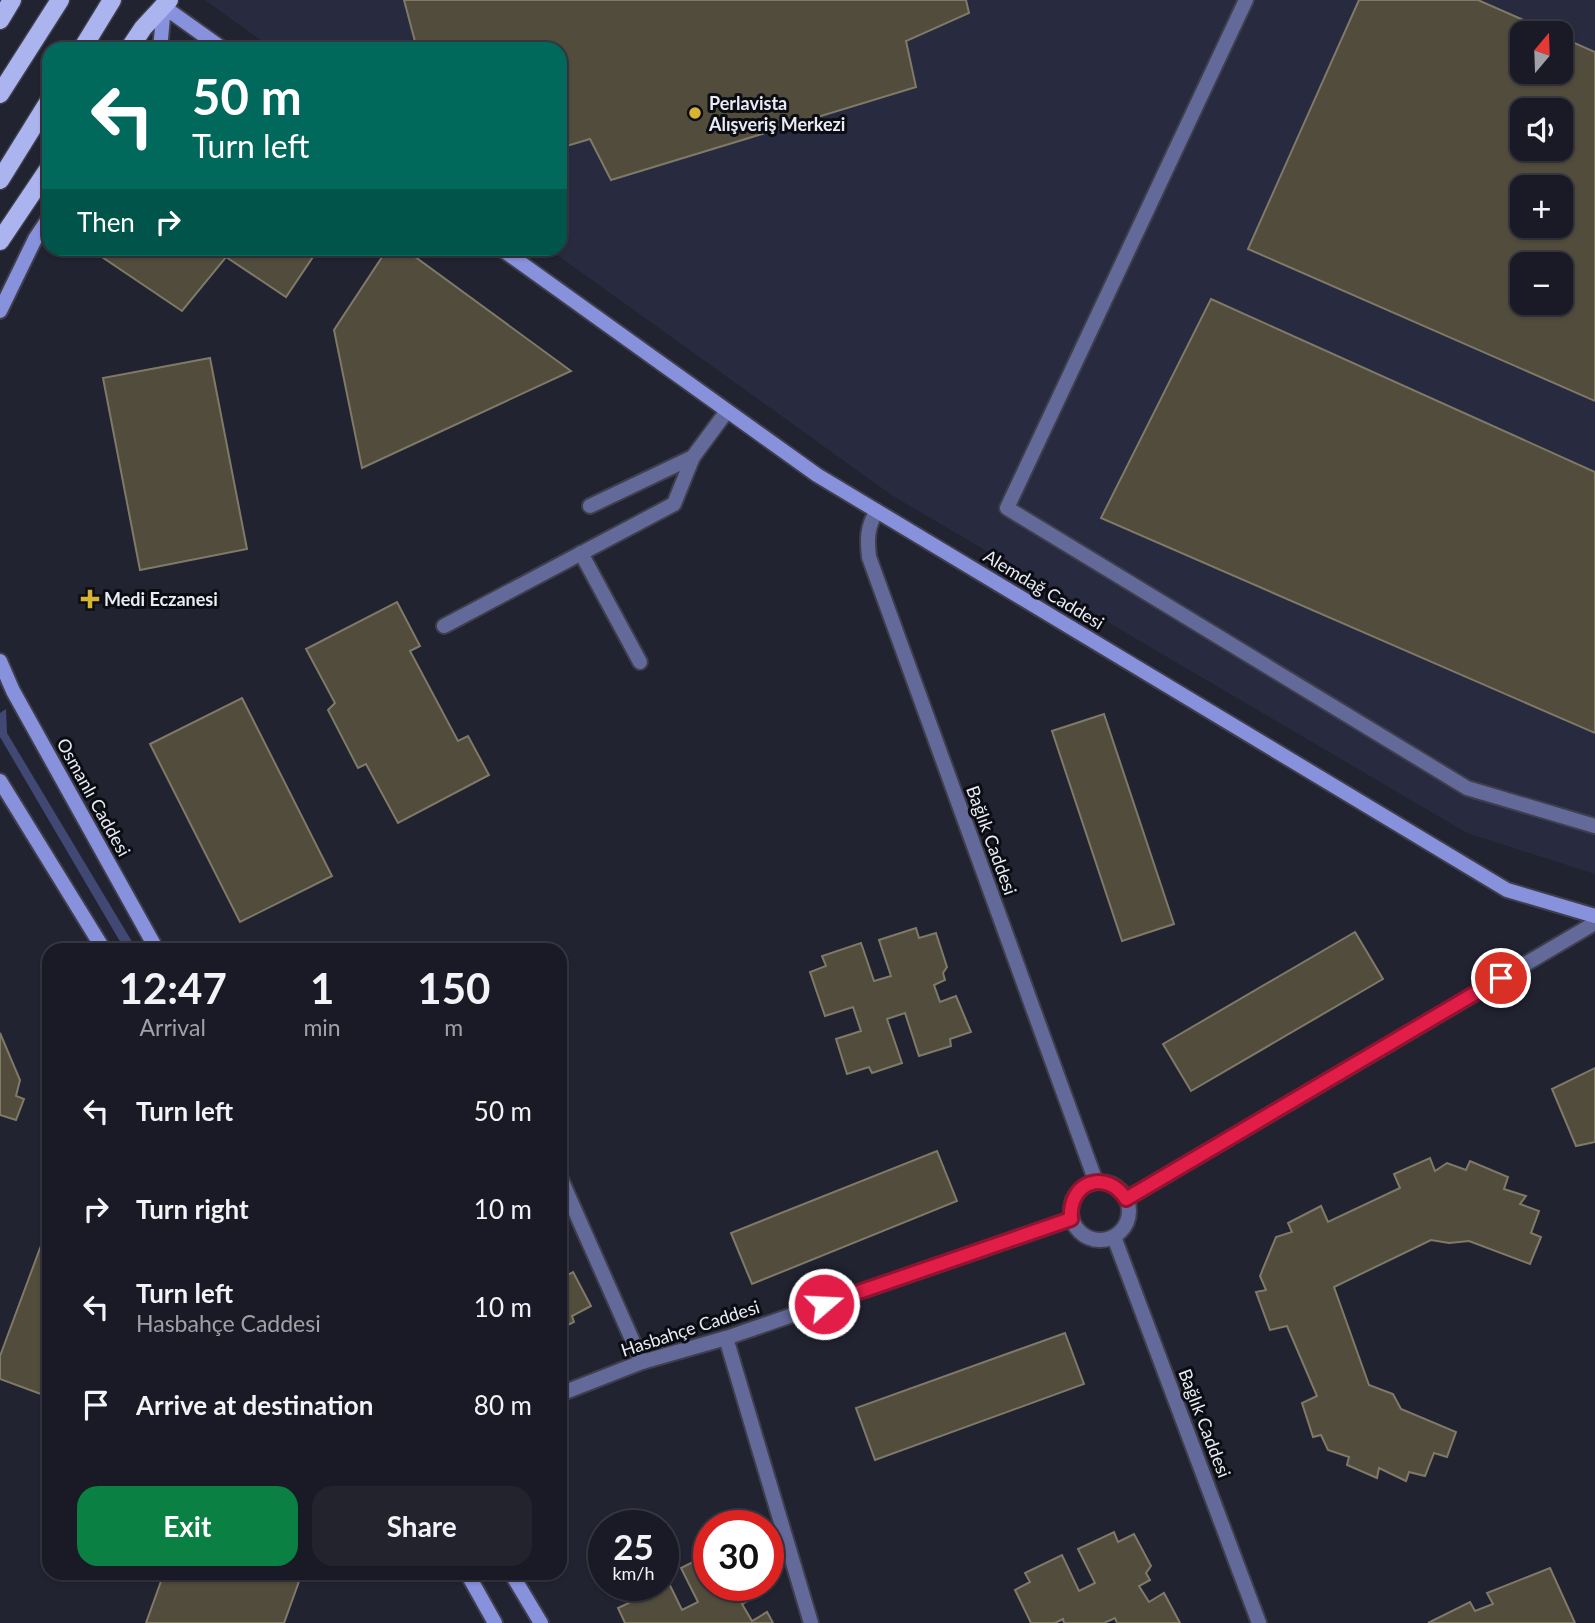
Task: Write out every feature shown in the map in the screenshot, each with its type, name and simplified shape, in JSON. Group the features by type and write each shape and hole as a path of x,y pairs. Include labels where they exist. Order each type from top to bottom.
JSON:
{"main road":[{"path":"0,20 12,0"},
{"path":"0,94 60,0"},
{"path":"86,42 112,0"},
{"path":"134,42 143,28 167,4"},
{"path":"161,42 167,4"},
{"path":"167,4 214,42"},
{"path":"0,180 42,113"},
{"path":"0,241 42,178"},
{"path":"0,311 42,228"},
{"name":"Alemdağ Caddesi","path":"511,256 817,475 1507,891 1595,916"},
{"name":"Osmanlı Caddesi","path":"0,661 19,701 153,943"},
{"path":"0,782 100,943"},
{"path":"471,1580 495,1623"},
{"path":"515,1580 541,1623"}],"street":[{"path":"1246,0 1007,508 1467,788 1595,826"},
{"path":"444,626 674,504 693,457 727,411"},
{"path":"590,506 693,457"},
{"name":"Bağlık Caddesi","path":"877,511 872,518 867,538 869,557 1096,1182"},
{"path":"581,553 640,662"},
{"path":"1126,1199 1595,923"},
{"path":"1096,1182 1114,1185 1126,1199 1129,1216 1121,1231 1114,1237 1105,1240 1088,1238 1075,1227 1071,1219 1073,1199 1087,1184 1096,1182"},
{"path":"567,1193 642,1362"},
{"name":"Hasbahçe Caddesi","path":"567,1391 642,1362 726,1338 1071,1219"},
{"name":"Bağlık Caddesi","path":"1114,1237 1259,1623"},
{"path":"726,1338 811,1623"}],"shaded area":[{"path":"205,0 1595,0 1595,874 1467,833 893,496 559,256 567,256 567,42 263,42"},
{"path":"6,709 7,733 133,943 121,943 0,737 0,713"}],"building":[{"name":"Perlavista Alışveriş Merkezi","path":"404,0 966,0 969,13 906,41 916,87 611,180 590,139 567,146 567,42 415,42"},
{"path":"1359,0 1478,0 1526,21 1510,21 1510,84 1573,84 1573,42 1595,52 1595,401 1248,249"},
{"path":"100,256 314,256 286,297 226,257 182,311"},
{"path":"383,256 414,256 571,371 362,468 334,330"},
{"path":"1211,299 1595,472 1595,733 1101,518"},
{"path":"210,358 247,549 140,570 103,378"},
{"path":"397,602 420,646 410,651 458,741 468,736 489,775 398,823 366,764 358,768 328,710 335,703 306,649"},
{"path":"242,698 332,876 240,922 150,744"},
{"path":"1104,714 1174,924 1122,941 1052,731"},
{"path":"916,928 919,938 936,933 947,967 943,973 945,980 934,985 940,1002 956,996 971,1032 950,1039 951,1046 919,1056 905,1013 887,1019 902,1063 872,1073 869,1067 847,1074 836,1039 861,1031 853,1007 825,1016 810,972 826,966 822,956 861,943 874,981 891,976 879,940"},
{"path":"1355,932 1383,979 1191,1091 1163,1044"},
{"path":"0,1033 20,1080 16,1096 24,1099 16,1120 0,1115"},
{"path":"1595,1068 1595,1142 1576,1146 1552,1089"},
{"path":"937,1151 957,1201 752,1284 731,1233"},
{"path":"1430,1158 1435,1171 1447,1163 1466,1170 1470,1161 1508,1177 1504,1189 1526,1196 1520,1204 1539,1211 1531,1233 1541,1237 1530,1264 1469,1241 1449,1243 1431,1240 1334,1287 1369,1385 1393,1394 1401,1409 1456,1432 1447,1457 1434,1453 1425,1476 1409,1472 1406,1481 1379,1468 1377,1478 1347,1465 1349,1457 1328,1450 1321,1435 1313,1437 1302,1403 1317,1396 1287,1326 1270,1330 1256,1292 1266,1290 1260,1276 1276,1237 1292,1232 1288,1223 1321,1206 1328,1222 1400,1188 1394,1174"},
{"path":"42,1243 42,1394 0,1379 0,1356"},
{"path":"573,1272 591,1306 572,1316 574,1322 567,1326 567,1275"},
{"path":"1065,1333 1084,1384 875,1460 856,1408"},
{"path":"1114,1532 1118,1542 1134,1534 1151,1566 1146,1573 1150,1580 1139,1586 1149,1602 1164,1593 1180,1623 1117,1623 1115,1618 1104,1623 1064,1623 1063,1619 1055,1623 1031,1623 1015,1590 1030,1582 1025,1573 1062,1555 1079,1591 1095,1583 1078,1549"},
{"path":"693,1562 693,1592 681,1568"},
{"path":"1550,1568 1575,1623 1428,1623 1470,1602 1475,1611 1493,1604 1487,1593"},
{"path":"161,1580 299,1580 284,1623 146,1623"},
{"path":"633,1601 678,1601 682,1610 698,1602 748,1601 742,1604 752,1621 767,1612 773,1623 625,1623 618,1608"}],"place":[{"name":"Perlavista Alışveriş Merkezi","path":"695,113"},
{"name":"Medi Eczanesi","path":"90,599"}],"route":[{"path":"824,1304 1071,1219 1073,1199 1087,1184 1105,1182 1114,1185 1126,1199 1501,978"}]}
